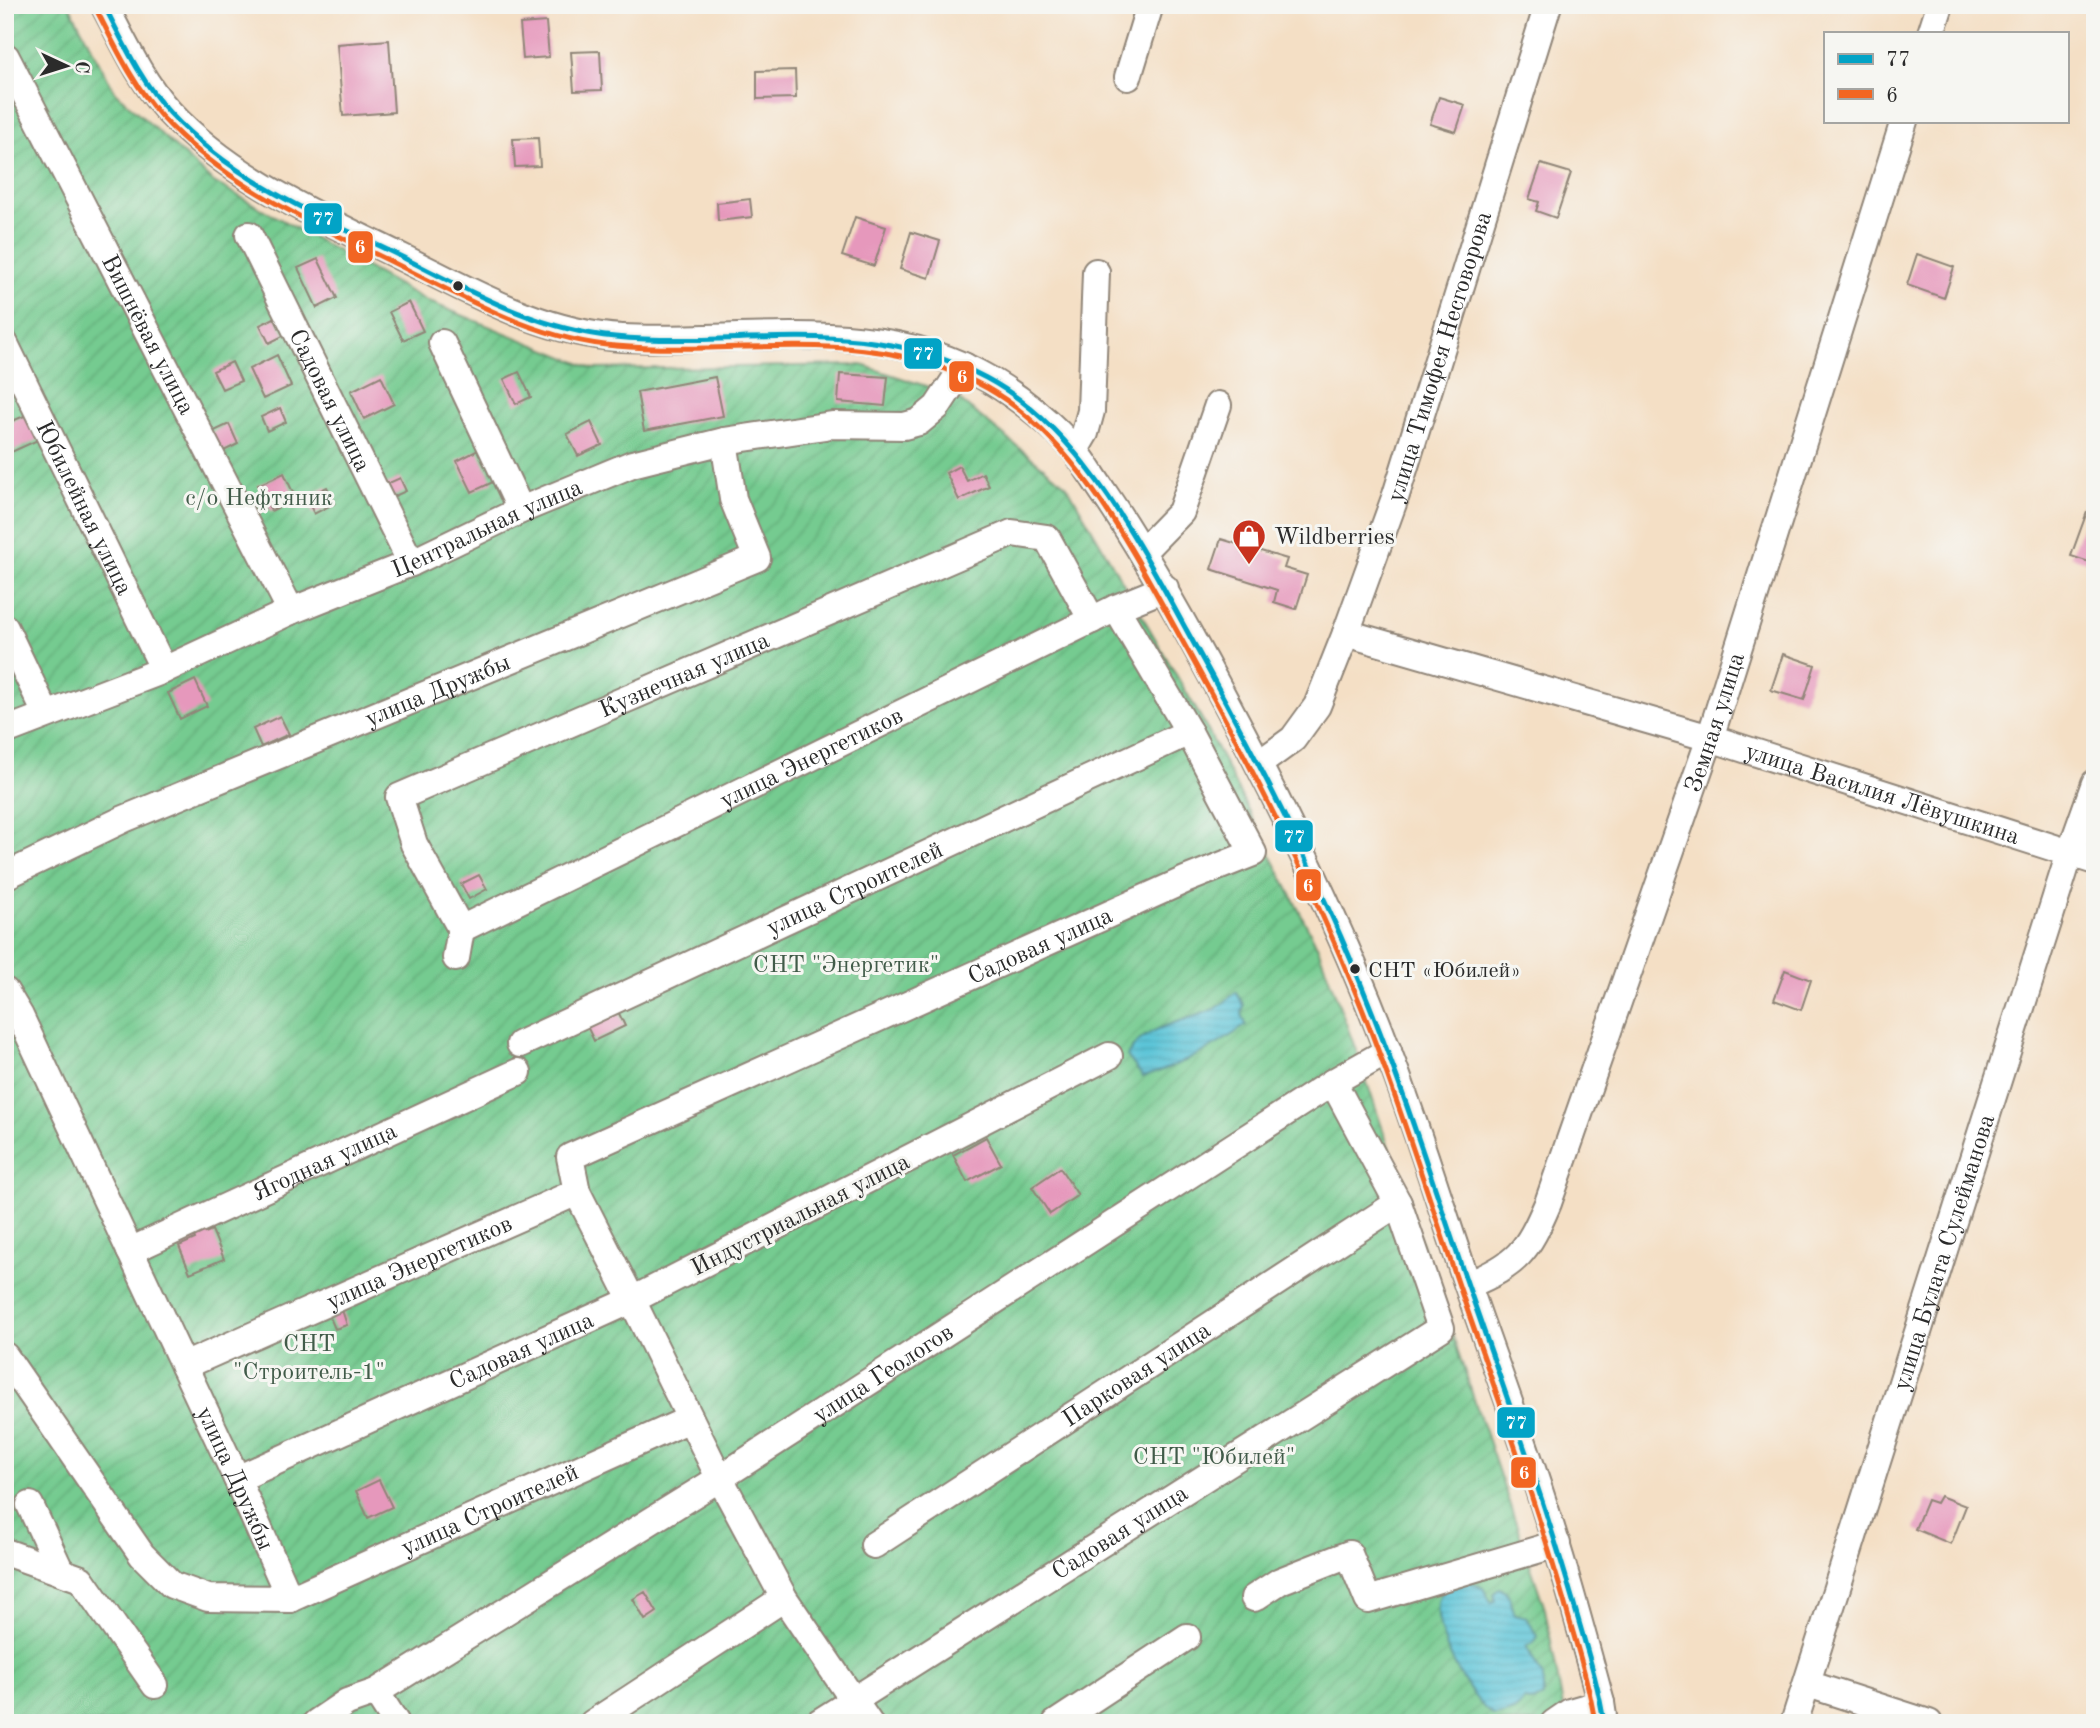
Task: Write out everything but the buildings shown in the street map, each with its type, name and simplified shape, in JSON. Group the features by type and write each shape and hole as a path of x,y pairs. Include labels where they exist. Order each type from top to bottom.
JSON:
{"street":[{"path":"104,5 144,79 165,108 222,159 263,186 337,226 497,304 551,325 616,338 856,338 914,346 943,356 993,382 1051,425 1075,450 1165,588 1260,763 1323,894 1388,1051 1557,1544 1603,1713 1570,1712 1553,1723"},
{"path":"1128,78 1150,5"},
{"name":"улица Тимофея Несговорова","path":"1260,763 1293,739 1317,706 1346,633 1396,495 1548,5"},
{"path":"1931,32 1940,5"},
{"name":"Вишнёвая улица","path":"6,57 291,611"},
{"name":"Земная улица","path":"1468,1285 1498,1272 1522,1253 1548,1203 1710,738 1904,122"},
{"name":"Садовая улица","path":"249,235 411,563"},
{"path":"1075,450 1085,433 1091,411 1096,272"},
{"path":"442,343 521,510"},
{"name":"Юбилейная улица","path":"5,344 164,670"},
{"name":"Центральная улица","path":"5,731 164,670 291,611 411,563 521,510 632,464 724,440 832,425 904,426 919,422 937,407 964,366"},
{"path":"1143,551 1181,512 1218,405"},
{"name":"улица Дружбы","path":"5,876 124,819 757,558 733,499 724,440"},
{"name":"Кузнечная улица","path":"461,929 414,844 399,797 1012,533 1047,538 1092,620"},
{"name":"улица Энергетиков","path":"461,929 1116,608 1165,588"},
{"name":"Садовая улица","path":"577,1192 570,1157 1185,880 1253,853 1189,732 1116,608"},
{"path":"5,628 46,714"},
{"name":"улица Василия Лёвушкина","path":"1346,633 1710,738 2082,857"},
{"name":"улица Строителей","path":"520,1044 1189,732"},
{"name":"улица Булата Сулейманова","path":"1794,1723 2082,857 2095,783"},
{"path":"456,958 461,929"},
{"name":"улица Дружбы","path":"5,991 20,1016 237,1479 290,1599"},
{"name":"улица Геологов","path":"316,1723 348,1702 376,1692 1333,1082 1388,1051"},
{"name":"Индустриальная улица","path":"632,1300 1109,1056"},
{"name":"Ягодная улица","path":"130,1251 517,1072"},
{"name":"Садовая улица","path":"818,1723 1440,1328 1398,1203 1333,1082"},
{"path":"577,1192 718,1474 784,1598 869,1723"},
{"name":"улица Энергетиков","path":"184,1366 577,1192"},
{"name":"Парковая улица","path":"874,1545 1398,1203"},
{"name":"Садовая улица","path":"237,1479 632,1300"},
{"path":"5,1356 142,1555 172,1585 208,1598 290,1599"},
{"name":"улица Строителей","path":"290,1599 690,1419"},
{"path":"30,1505 61,1572"},
{"path":"1254,1598 1280,1581 1349,1554 1368,1600 1557,1544"},
{"path":"5,1552 80,1579 155,1685"},
{"path":"593,1723 784,1598"},
{"path":"1056,1723 1187,1637"},
{"path":"1808,1684 1929,1723"},
{"path":"376,1692 396,1723"}],"green space":[{"path":"5,5 69,5 114,91 212,181 427,301 594,369 862,365 953,395 1067,486 1204,723 1318,948 1357,1053 1545,1609 1566,1723 5,1723"}],"water":[{"path":"1236,992 1244,1005 1242,1014 1246,1025 1209,1049 1184,1062 1143,1077 1127,1056 1134,1045 1154,1031 1217,1008"},
{"path":"1468,1581 1483,1588 1491,1602 1495,1601 1494,1593 1500,1588 1504,1590 1515,1615 1527,1618 1537,1636 1533,1643 1526,1646 1543,1677 1543,1697 1533,1702 1524,1700 1515,1710 1494,1716 1484,1708 1463,1679 1445,1643 1438,1609 1442,1593 1456,1584"}],"transit line":[{"name":"77","path":"104,5 150,88 170,113 222,159 280,196 480,296 532,318 587,333 615,337 663,340 803,337 894,345 940,358 986,378 1020,399 1078,456 1103,489 1148,560 1261,768 1328,909 1369,1004 1398,1081 1539,1493 1590,1661 1604,1723"},
{"name":"6","path":"96,9 125,65 151,104 212,162 301,217 474,303 558,335 616,346 805,346 897,355 942,368 987,388 1019,409 1047,435 1098,497 1140,565 1228,724 1298,863 1341,958 1405,1125 1532,1497 1581,1662 1595,1723"}],"place":[{"name":"Wildberries","path":"1249,566"},
{"name":"СНТ «Юбилей»","path":"1355,969"}],"park label":[{"name":"с/о Нефтяник","path":"259,497"},
{"name":"СНТ \"Энергетик\"","path":"846,964"},
{"name":"СНТ \"Строитель-1\"","path":"309,1357"},
{"name":"СНТ \"Юбилей\"","path":"1214,1456"}]}
